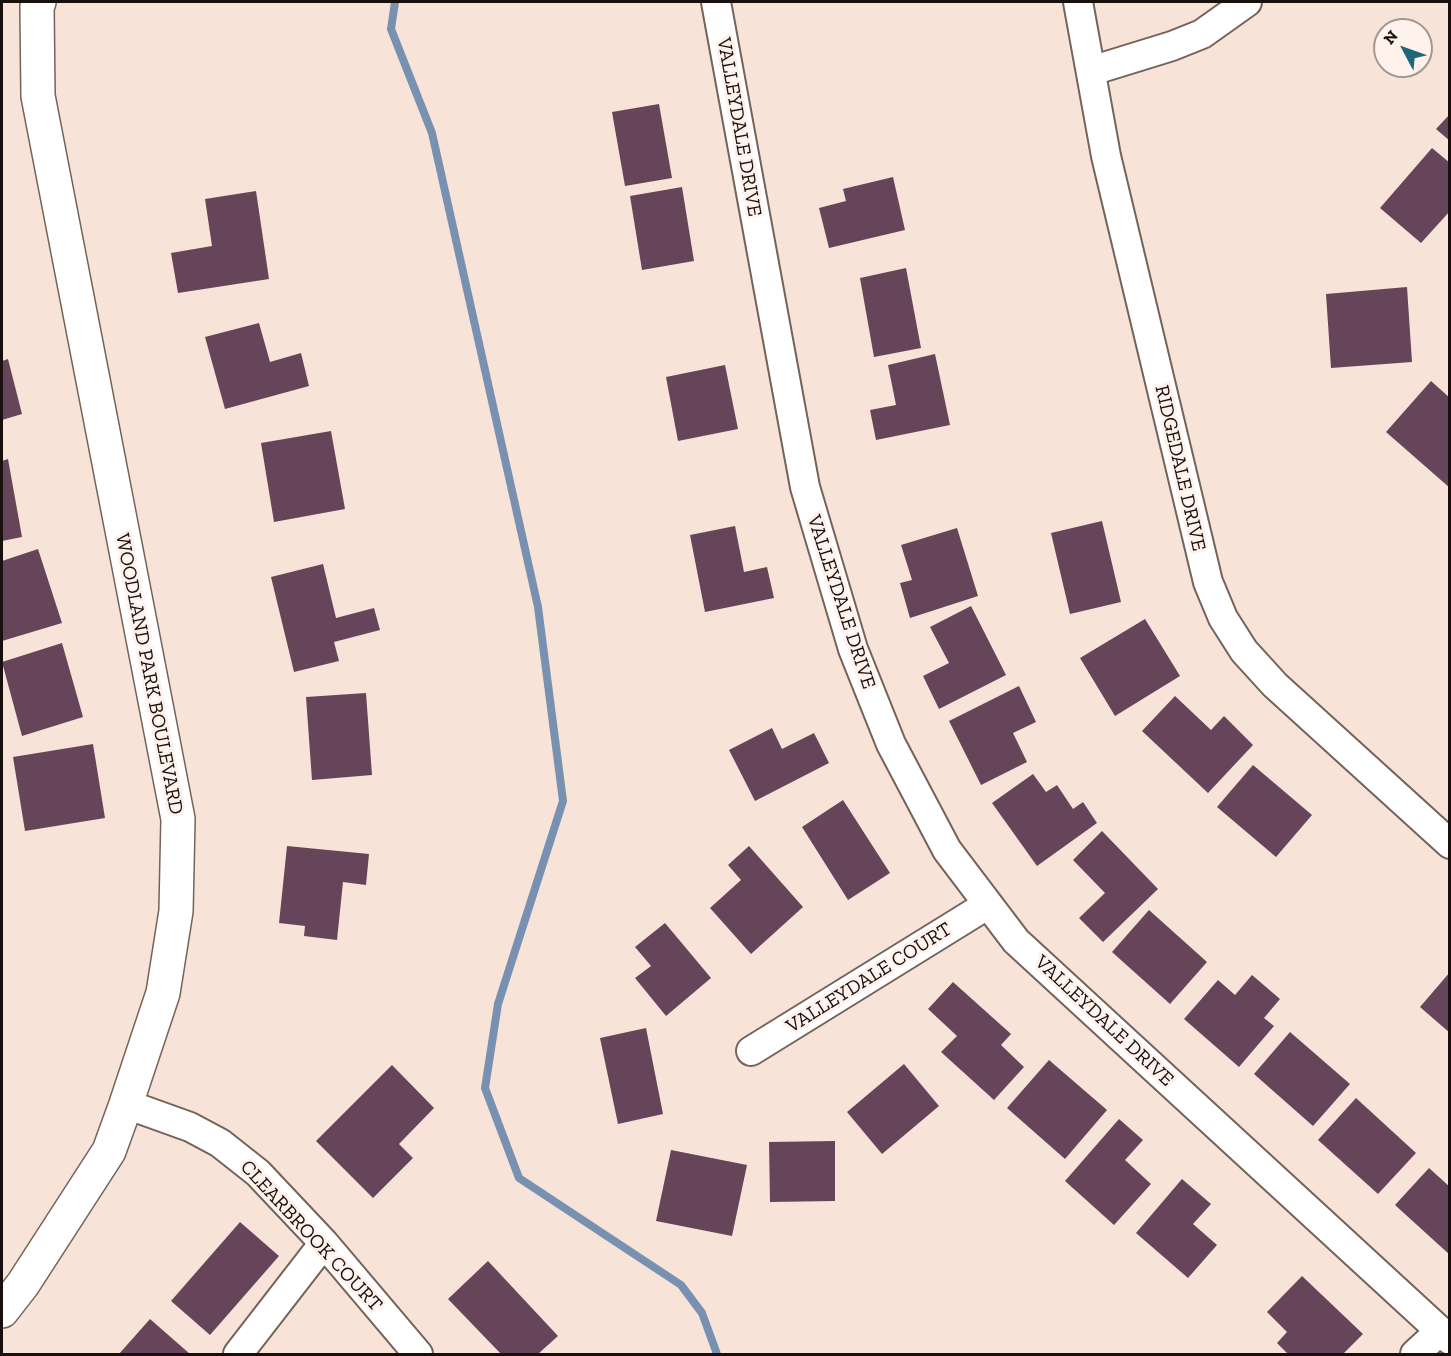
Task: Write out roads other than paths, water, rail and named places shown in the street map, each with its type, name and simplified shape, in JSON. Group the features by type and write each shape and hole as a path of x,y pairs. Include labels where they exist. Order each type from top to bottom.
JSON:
{"street":[{"name":"WOODLAND PARK BOULEVARD","path":"2,1311 23,1284 109,1151 163,993 176,910 178,819 38,96 39,2"},
{"name":"VALLEYDALE DRIVE","path":"716,2 805,487 852,649 891,744 947,850 1016,940 1445,1335"},
{"name":"RIDGEDALE DRIVE","path":"1078,2 1106,156 1208,582 1223,618 1244,651 1275,685 1449,844"},
{"path":"1090,71 1172,46 1202,34 1247,2"},
{"name":"VALLEYDALE COURT","path":"751,1051 987,905"},
{"name":"CLEARBROOK COURT","path":"126,1104 190,1127 220,1143 258,1173 324,1243 418,1354"},
{"path":"238,1354 324,1243"},
{"path":"1415,1354 1445,1335"}],"waterway":[{"path":"395,2 391,29 432,133 538,607 563,801 498,1004 485,1088 519,1178 681,1285 702,1313 717,1354"}]}
